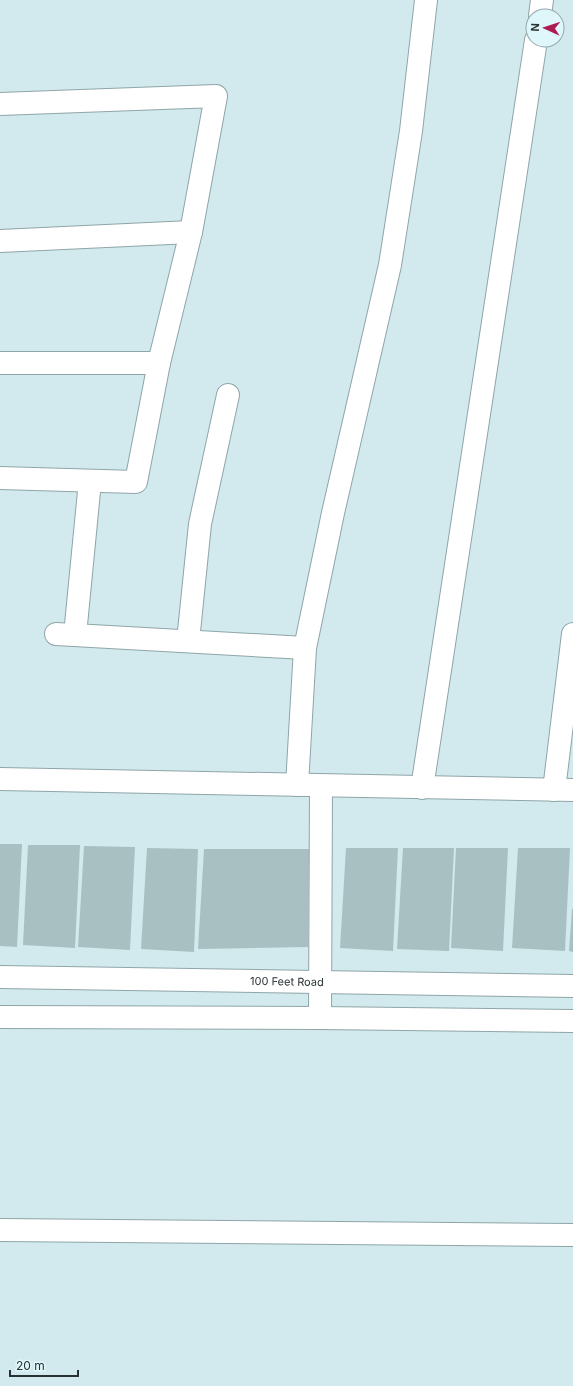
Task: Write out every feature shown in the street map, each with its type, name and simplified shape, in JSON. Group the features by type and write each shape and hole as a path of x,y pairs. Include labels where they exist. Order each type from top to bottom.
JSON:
{"street":[{"path":"297,785 305,648 335,505 390,265 411,131 426,0"},
{"path":"422,788 535,48"},
{"path":"0,104 216,96 191,232 159,364 136,482 0,478"},
{"path":"0,240 191,232"},
{"path":"0,363 159,364"},
{"path":"188,642 200,524 228,395"},
{"path":"90,481 65,634 305,648"},
{"path":"0,779 563,790 573,634"},
{"path":"320,1018 322,786"},
{"name":"100 Feet Road","path":"0,977 573,986"},
{"path":"0,1017 573,1020"},
{"path":"0,1230 573,1235"}],"building":[{"path":"0,844 22,844 17,947 0,946"},
{"path":"28,845 80,845 75,948 23,945"},
{"path":"84,846 135,847 130,950 78,947"},
{"path":"147,848 198,849 194,952 141,949"},
{"path":"346,848 398,848 393,951 340,948"},
{"path":"403,848 454,848 449,951 397,949"},
{"path":"456,848 508,848 503,951 451,948"},
{"path":"518,848 570,848 565,951 512,948"},
{"path":"204,849 309,849 308,947 198,949"},
{"path":"573,909 573,952 569,951"}]}
